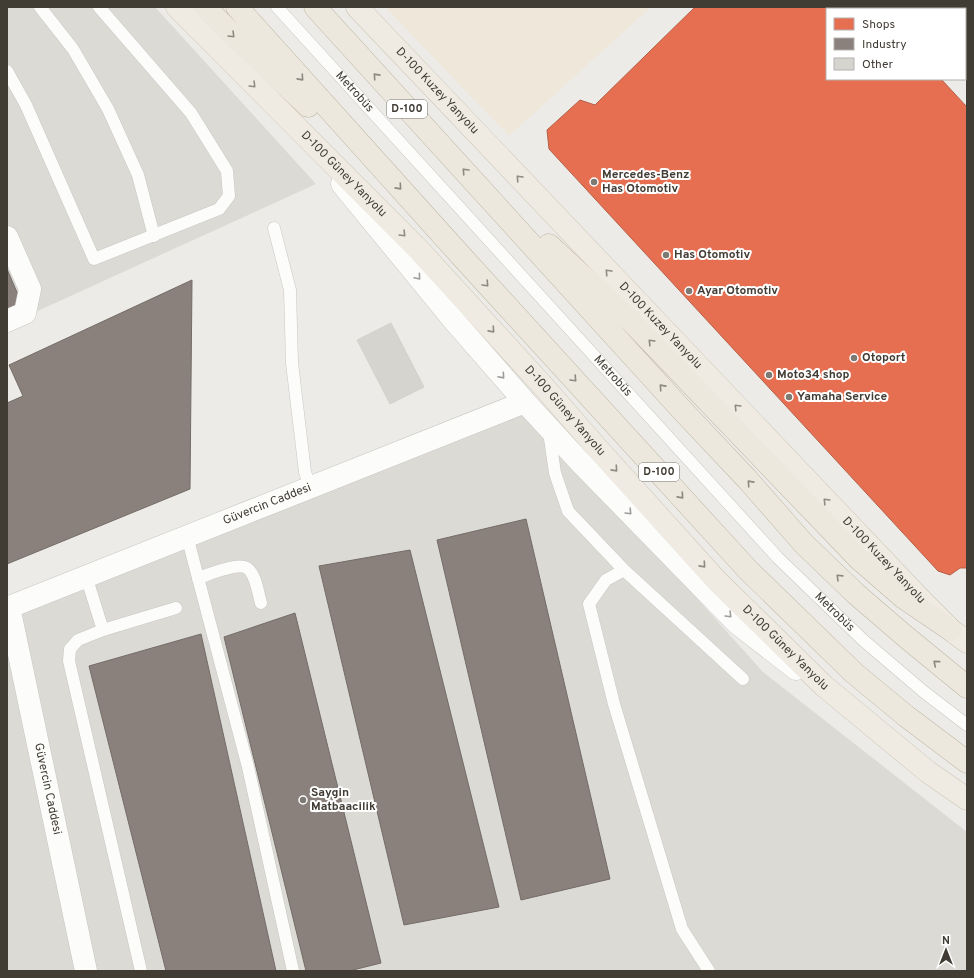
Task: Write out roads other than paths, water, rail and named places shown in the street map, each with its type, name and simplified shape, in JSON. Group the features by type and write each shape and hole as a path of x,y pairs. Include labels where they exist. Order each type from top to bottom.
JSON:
{"highway":[{"path":"205,7 307,105 372,158"},
{"name":"D-100","path":"238,7 372,158 753,575 854,673 906,716 967,762"},
{"name":"D-100","path":"315,7 681,409 747,479 804,544 862,599 967,687"},
{"path":"501,210 554,248 630,320 858,559 904,598 959,636"}],"main road":[{"name":"D-100 Güney Yanyolu","path":"177,7 424,256 544,387 716,580 824,686 928,772 967,799"},
{"name":"D-100 Kuzey Yanyolu","path":"357,7 668,335 959,636"}],"street":[{"path":"326,157 339,181 456,323 580,462 737,623 788,663 824,686"},
{"path":"7,237 30,289 16,317"},
{"name":"Güvercin Caddesi","path":"86,971 8,607 525,402"}],"lane":[{"path":"40,7 73,49 108,109 138,175 154,236"},
{"path":"7,72 26,105 94,259 219,210 229,196 227,171 191,113 99,7"},
{"name":"Metrobüs","path":"277,7 778,558 863,640 924,692 967,725"},
{"path":"274,228 290,290 292,363 305,472 310,487"},
{"path":"549,429 555,473 568,512 624,570 743,679"},
{"path":"187,536 248,767 294,971"},
{"path":"198,578 238,566 247,568 255,580 261,603"},
{"path":"624,570 606,580 589,604 614,704 682,929 709,971"},
{"path":"86,576 103,630"},
{"path":"141,971 69,661 70,649 78,640 103,630 176,608"}],"place":[{"name":"Mercedes-Benz Has Otomotiv","path":"594,182"},
{"name":"Has Otomotiv","path":"666,255"},
{"name":"Ayar Otomotiv","path":"689,291"},
{"name":"Otoport","path":"854,358"},
{"name":"Moto34 shop","path":"769,375"},
{"name":"Yamaha Service","path":"789,397"},
{"name":"Saygin Matbaacilik","path":"303,800"}]}
